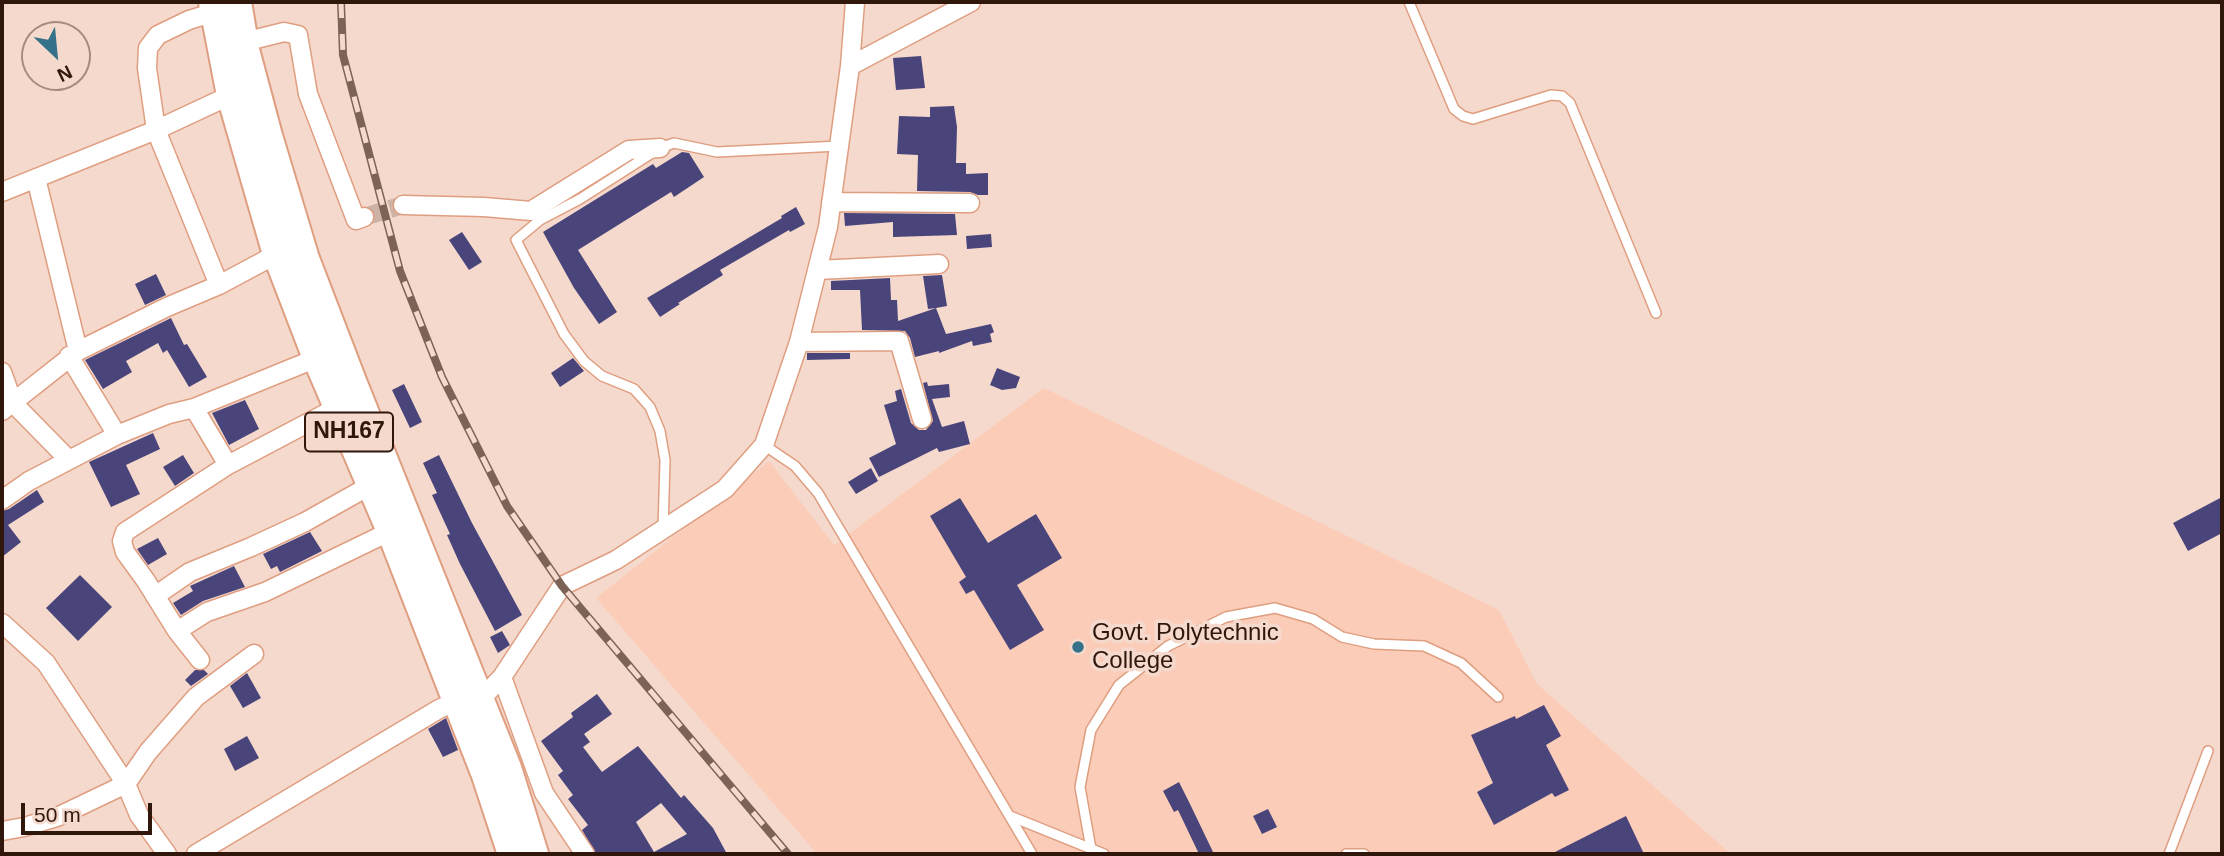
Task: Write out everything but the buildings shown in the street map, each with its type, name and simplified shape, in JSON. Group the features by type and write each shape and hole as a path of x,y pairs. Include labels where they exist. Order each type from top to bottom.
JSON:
{"highway":[{"name":"NH167","path":"222,5 244,42 268,136 305,259 468,701 486,775 512,854"},
{"name":"NH167","path":"222,5 231,94 277,254 317,358 391,531 468,701 507,768 534,854"}],"street":[{"path":"196,854 439,709 468,701 502,677 562,586 616,560 725,489 764,445 799,342 828,228 850,66 855,2"},
{"path":"850,66 971,2"},
{"path":"219,285 156,130 147,68 148,48 158,35 222,5"},
{"path":"244,42 284,32 298,35 308,93 356,220 364,217"},
{"path":"2,192 156,130 231,94"},
{"path":"403,205 531,211 629,150 660,148"},
{"path":"36,178 74,354 117,435"},
{"path":"831,202 970,203"},
{"path":"7,407 74,354 167,307 219,285 277,254"},
{"path":"817,270 939,264"},
{"path":"799,342 899,341 922,419"},
{"path":"2,500 29,481 117,435 169,414 194,408 317,358"},
{"path":"2,372 7,407 69,460"},
{"path":"200,660 177,631 125,552 122,541 125,532 228,465 338,407"},
{"path":"194,408 228,465"},
{"path":"155,596 190,572 305,522 371,485"},
{"path":"177,631 207,612 265,592 391,531"},
{"path":"2,622 46,663 126,784 139,815 167,854"},
{"path":"2,831 57,817 126,784 148,752 196,697 254,654"},
{"path":"502,677 544,793 585,854"}],"lane":[{"path":"1409,2 1454,109 1462,117 1473,119 1551,94 1562,96 1570,103 1657,313"},
{"path":"663,531 665,460 660,431 650,407 634,389 603,376 584,361 564,334 516,240 540,220 580,199 660,148 674,144 717,152 839,146"},
{"path":"764,445 795,466 818,492 1032,854"},
{"path":"1091,849 1080,787 1091,730 1119,685 1168,646 1226,617 1275,608 1313,619 1342,637 1374,643 1424,646 1461,663 1498,697"},
{"path":"2169,854 2208,751"},
{"path":"1010,816 1104,854"},
{"path":"1346,854 1364,854"}],"shaded area":[{"name":"Govt. Polytechnic College","path":"1044,388 1499,610 1537,684 1731,854 817,854 596,598 769,461 834,545"}],"tunnel":[{"path":"364,217 403,205"}],"railway":[{"path":"341,2 343,55 400,271 442,377 507,506 562,586 788,854"}],"place":[{"name":"Govt. Polytechnic College","path":"1078,647"}]}
